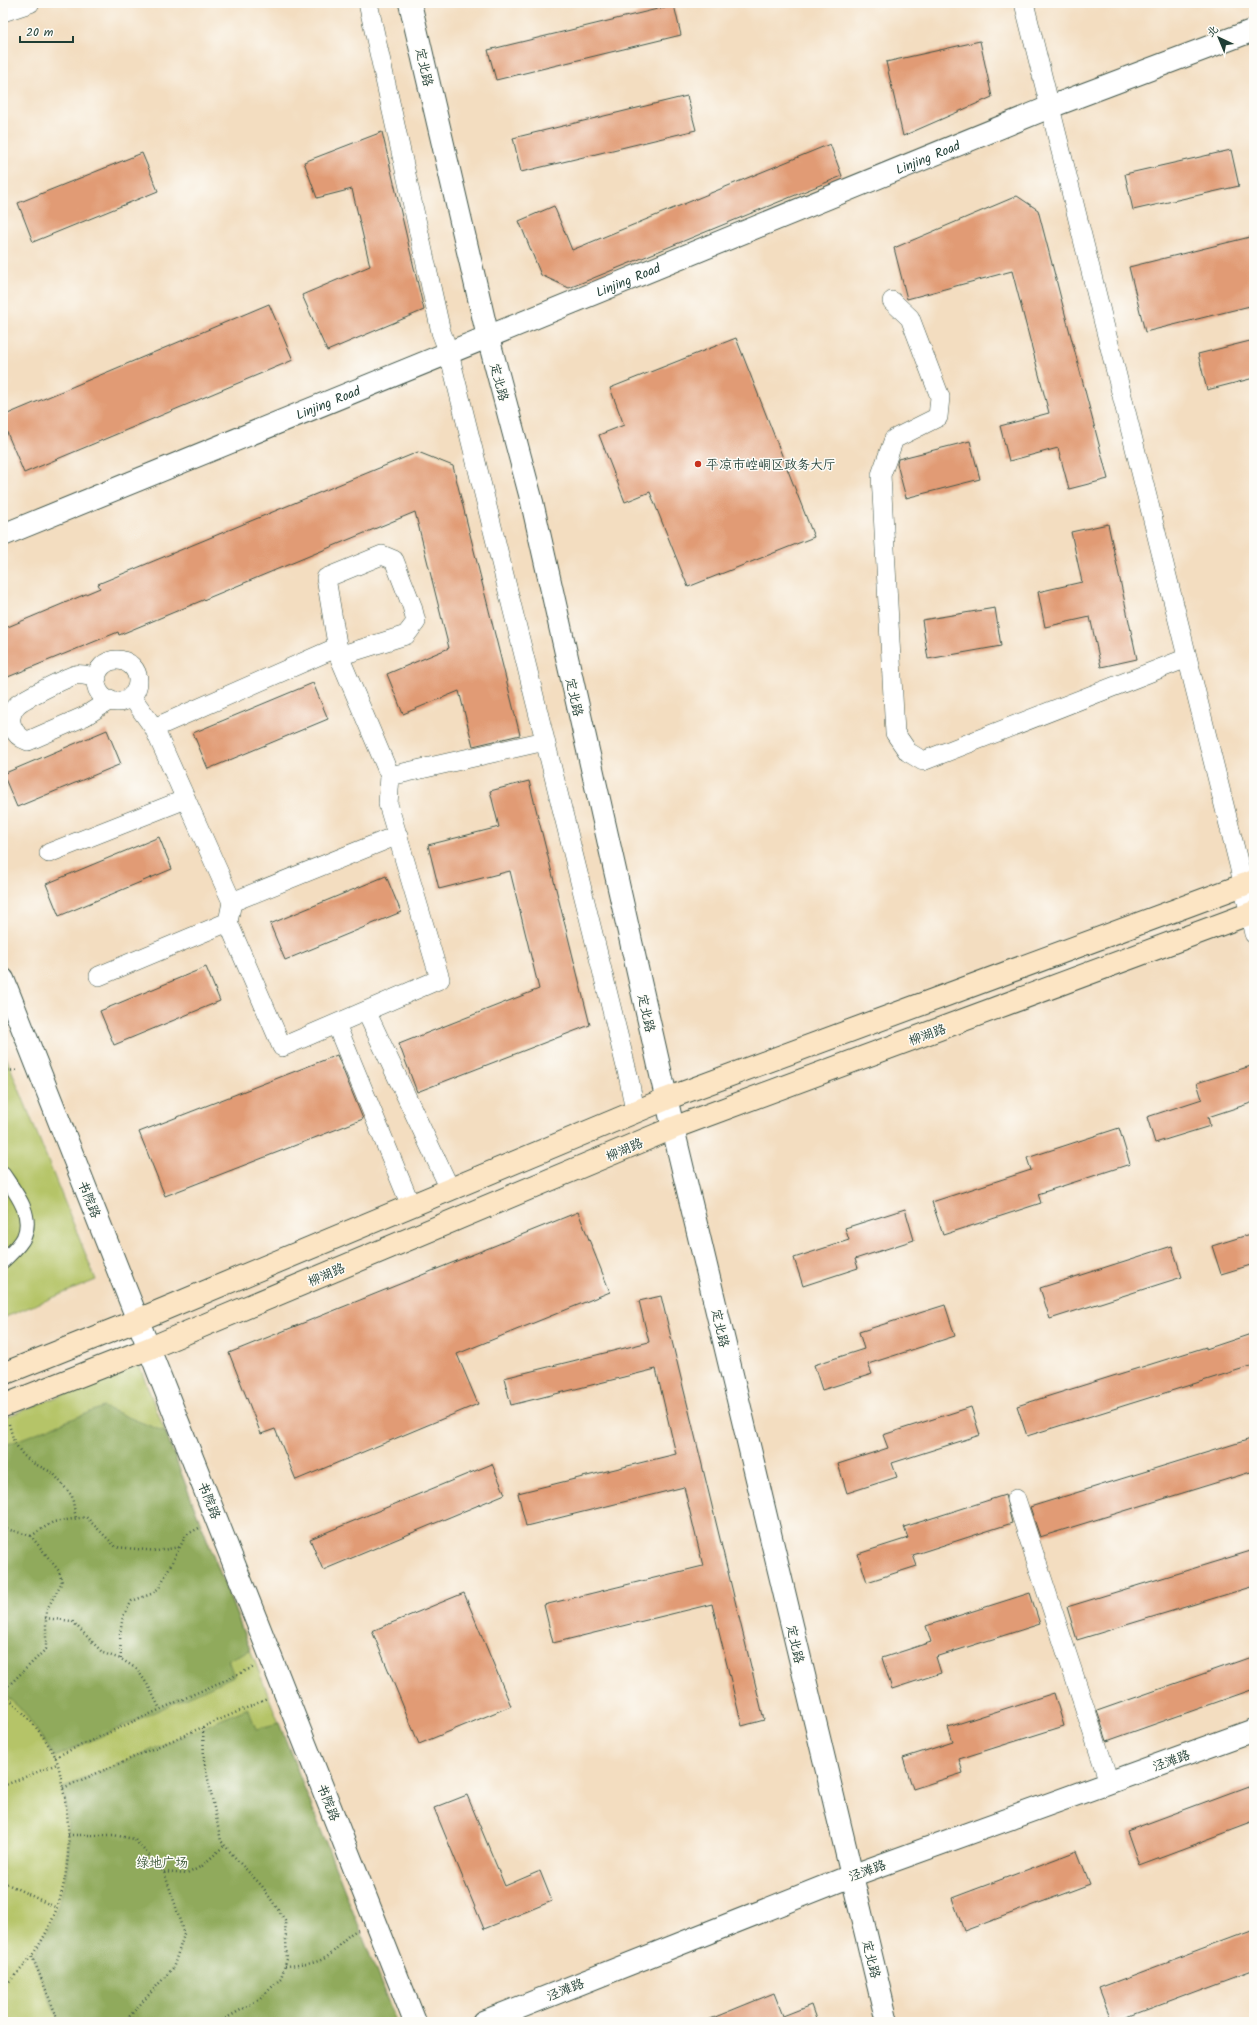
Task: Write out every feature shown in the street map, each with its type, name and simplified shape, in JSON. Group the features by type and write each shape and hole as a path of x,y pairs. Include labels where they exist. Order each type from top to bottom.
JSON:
{"main road":[{"path":"3,1374 138,1320 666,1099 1248,883"},
{"name":"柳湖路","path":"4,1406 150,1348 673,1128 1253,920"}],"street":[{"path":"3,12 30,3"},
{"path":"368,3 441,332 450,353 629,1079 635,1112"},
{"name":"定北路","path":"410,3 488,337 533,510 666,1099 887,2022"},
{"path":"1024,3 1187,658 1248,883 1253,920"},
{"name":"Linjing Road","path":"3,535 1050,107 1254,30"},
{"path":"892,301 910,318 940,397 938,417 894,439 881,475 895,733 908,752 923,762 1187,658"},
{"path":"131,696 154,728 232,902 228,922 282,1047 440,979 388,804 390,776 338,652 326,578 382,555 394,560 412,606 416,622 406,635 338,652 154,728"},
{"path":"97,678 77,674 18,704 13,710 11,717 13,731 22,739 28,741 85,716 110,700 124,700 131,696 138,684 137,677 135,670 124,661 110,662 99,671 97,678 99,692 110,700"},
{"path":"390,776 546,741"},
{"path":"49,853 186,799"},
{"path":"232,902 398,836"},
{"path":"99,976 228,922"},
{"name":"书院路","path":"3,979 416,2022"},
{"path":"366,1011 450,1189"},
{"path":"336,1024 411,1206"},
{"path":"3,1174 19,1197 27,1218 24,1237 3,1261"},
{"path":"1016,1499 1109,1782"},
{"name":"泾滩路","path":"483,2022 851,1876 1254,1730"}],"path":[{"path":"4,1406 14,1442 23,1455 33,1463 53,1473 61,1481 72,1496 76,1519"},
{"path":"31,1536 53,1522 86,1517 116,1547 157,1551 179,1548"},
{"path":"122,1659 120,1634 123,1616 132,1601 151,1594 159,1588 186,1535 217,1519"},
{"path":"3,1528 31,1536 59,1571 62,1582 46,1611 46,1649 3,1692 24,1712 55,1757 68,1814 68,1871 57,1908 32,1956 19,1973 3,1987"},
{"path":"45,1618 72,1621 103,1653 122,1659 137,1669 149,1687 160,1709"},
{"path":"55,1757 273,1659"},
{"path":"62,1788 203,1728 285,1691"},
{"path":"203,1728 204,1760 221,1841 262,1886 284,1920 287,1959 281,1978 260,1999 223,2020 214,2022"},
{"path":"3,1786 57,1764"},
{"path":"68,1835 113,1835 134,1840 164,1872 184,1935 173,1968 128,2018"},
{"path":"164,1872 187,1874 202,1866 225,1845"},
{"path":"3,1882 57,1908"},
{"path":"285,1966 308,1964 326,1958 351,1932 377,1923"},
{"path":"32,1956 59,2022"},
{"path":"116,2022 128,2018 161,2022"}],"green space":[{"path":"3,1049 96,1280 3,1318"},
{"name":"绿地广场","path":"139,1365 396,2022 3,2022 3,1418"},
{"path":"103,1407 165,1432 250,1650 228,1660 234,1676 55,1757 24,1712 3,1693 3,1446"},
{"path":"248,1708 256,1729 279,1723 396,2022 59,2022 32,1956 54,1916 66,1875 68,1833 67,1811 63,1788"}],"building":[{"path":"674,5 681,35 496,80 488,50"},
{"path":"980,41 992,97 903,136 886,62"},
{"path":"687,96 696,130 521,172 513,138"},
{"path":"382,132 424,310 327,351 302,295 370,266 352,189 317,198 304,162"},
{"path":"830,144 842,176 569,288 541,275 519,221 554,206 572,250"},
{"path":"1231,150 1239,186 1133,210 1125,174"},
{"path":"142,153 158,191 33,242 18,203"},
{"path":"1017,196 1038,210 1108,479 1069,489 1058,448 1009,461 1000,426 1049,413 1012,271 907,299 894,248"},
{"path":"1254,236 1254,305 1145,332 1129,267"},
{"path":"269,304 293,360 24,473 3,423 3,416"},
{"name":"平凉市崆峒区政务大厅","path":"736,338 814,537 688,587 650,492 625,502 599,435 624,425 610,388"},
{"path":"1254,340 1254,378 1207,390 1198,354"},
{"path":"970,441 980,479 906,498 897,464 898,459"},
{"path":"418,452 453,466 520,735 473,746 459,691 403,714 387,674 449,648 415,512 119,635 118,632 3,679 3,629 100,588 98,584"},
{"path":"1108,524 1137,659 1101,667 1090,617 1045,627 1038,592 1082,582 1071,532"},
{"path":"995,608 1001,646 928,659 922,620"},
{"path":"313,683 328,719 208,769 193,733"},
{"path":"107,730 121,764 17,807 3,774"},
{"path":"529,781 590,1025 417,1092 399,1044 539,989 510,871 439,889 428,845 499,827 490,791"},
{"path":"159,837 172,869 59,916 46,884"},
{"path":"386,876 401,912 285,960 270,924"},
{"path":"206,967 220,1001 114,1045 100,1011"},
{"path":"337,1055 363,1119 165,1196 139,1132"},
{"path":"1254,1065 1254,1102 1208,1117 1210,1126 1155,1143 1147,1117 1202,1099 1197,1083"},
{"path":"1119,1128 1130,1164 1038,1194 1041,1203 943,1235 932,1202 1031,1170 1027,1158"},
{"path":"905,1209 914,1240 855,1259 858,1268 803,1286 794,1258 849,1240 845,1228"},
{"path":"578,1212 610,1292 457,1354 478,1404 296,1480 275,1429 261,1434 229,1353"},
{"path":"1254,1233 1254,1264 1221,1274 1212,1246"},
{"path":"1172,1246 1182,1277 1050,1319 1040,1288"},
{"path":"661,1296 764,1720 742,1726 712,1604 553,1643 544,1605 703,1566 684,1487 526,1526 518,1493 676,1454 656,1369 511,1405 504,1378 649,1342 639,1301"},
{"path":"945,1305 955,1336 868,1364 872,1374 822,1390 814,1365 864,1349 859,1332"},
{"path":"1254,1333 1254,1365 1027,1436 1017,1406"},
{"path":"971,1407 980,1435 892,1463 897,1477 847,1493 838,1464 888,1448 883,1435"},
{"path":"1254,1438 1254,1471 1040,1537 1030,1507"},
{"path":"492,1464 505,1494 323,1570 310,1539"},
{"path":"1005,1495 1012,1523 913,1555 917,1566 867,1582 858,1554 908,1538 904,1527"},
{"path":"1254,1550 1254,1586 1077,1640 1067,1607"},
{"path":"464,1593 511,1706 419,1744 372,1631"},
{"path":"1030,1593 1040,1624 936,1657 941,1673 892,1689 882,1658 931,1642 926,1626"},
{"path":"1254,1656 1254,1689 1107,1741 1097,1711"},
{"path":"1054,1693 1064,1726 959,1759 963,1773 913,1789 903,1758 953,1742 948,1727"},
{"path":"1251,1785 1254,1794 1254,1822 1139,1865 1127,1831"},
{"path":"467,1795 505,1886 540,1871 552,1901 484,1929 434,1808"},
{"path":"1077,1851 1090,1884 964,1931 952,1898"},
{"path":"1254,1930 1254,1969 1112,2022 1099,1988"},
{"path":"774,1993 783,2016 811,2005 817,2022 703,2022"}],"place":[{"name":"平凉市崆峒区政务大厅","path":"698,464"}]}
